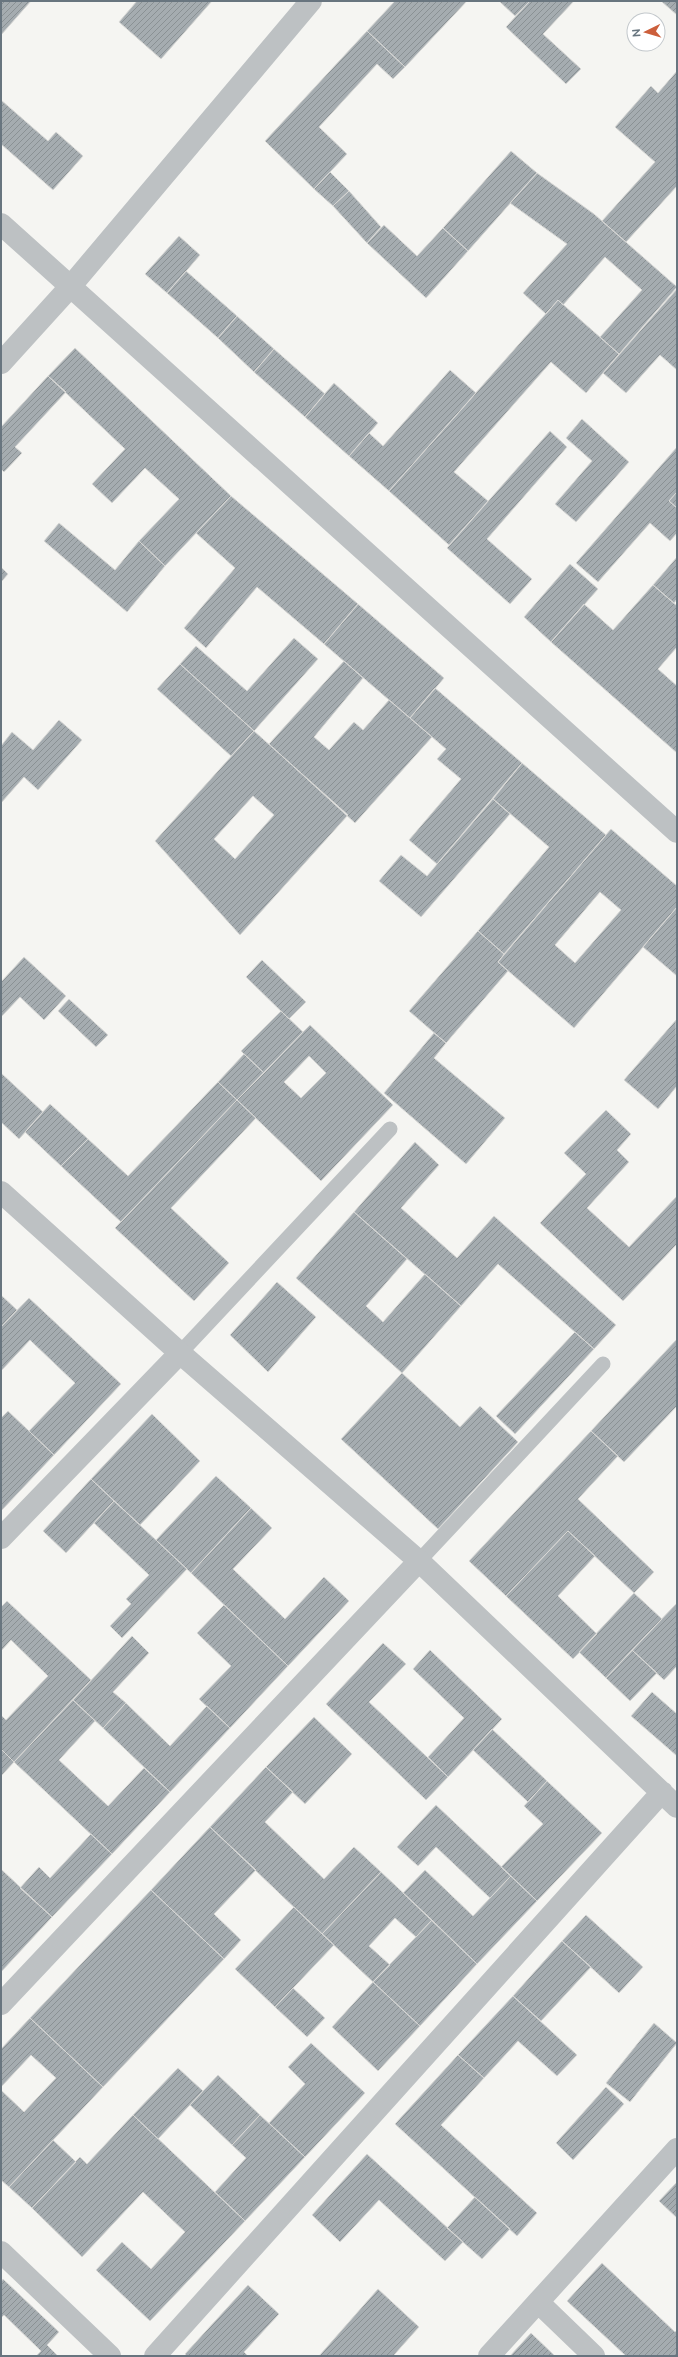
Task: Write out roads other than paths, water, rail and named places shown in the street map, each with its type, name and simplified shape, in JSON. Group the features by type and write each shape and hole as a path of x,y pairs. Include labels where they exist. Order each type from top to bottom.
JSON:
{"street":[{"path":"1,363 70,286 311,1"},
{"path":"1,224 677,832"},
{"path":"1,1192 180,1353 419,1562 670,1800 155,2356"},
{"path":"1,1538 180,1353"},
{"path":"1,2004 419,1562"},
{"path":"489,2356 677,2149"},
{"path":"1,2252 110,2356"},
{"path":"538,2302 594,2356"}],"lane":[{"path":"180,1353 390,1129"},
{"path":"419,1562 603,1364"}]}
